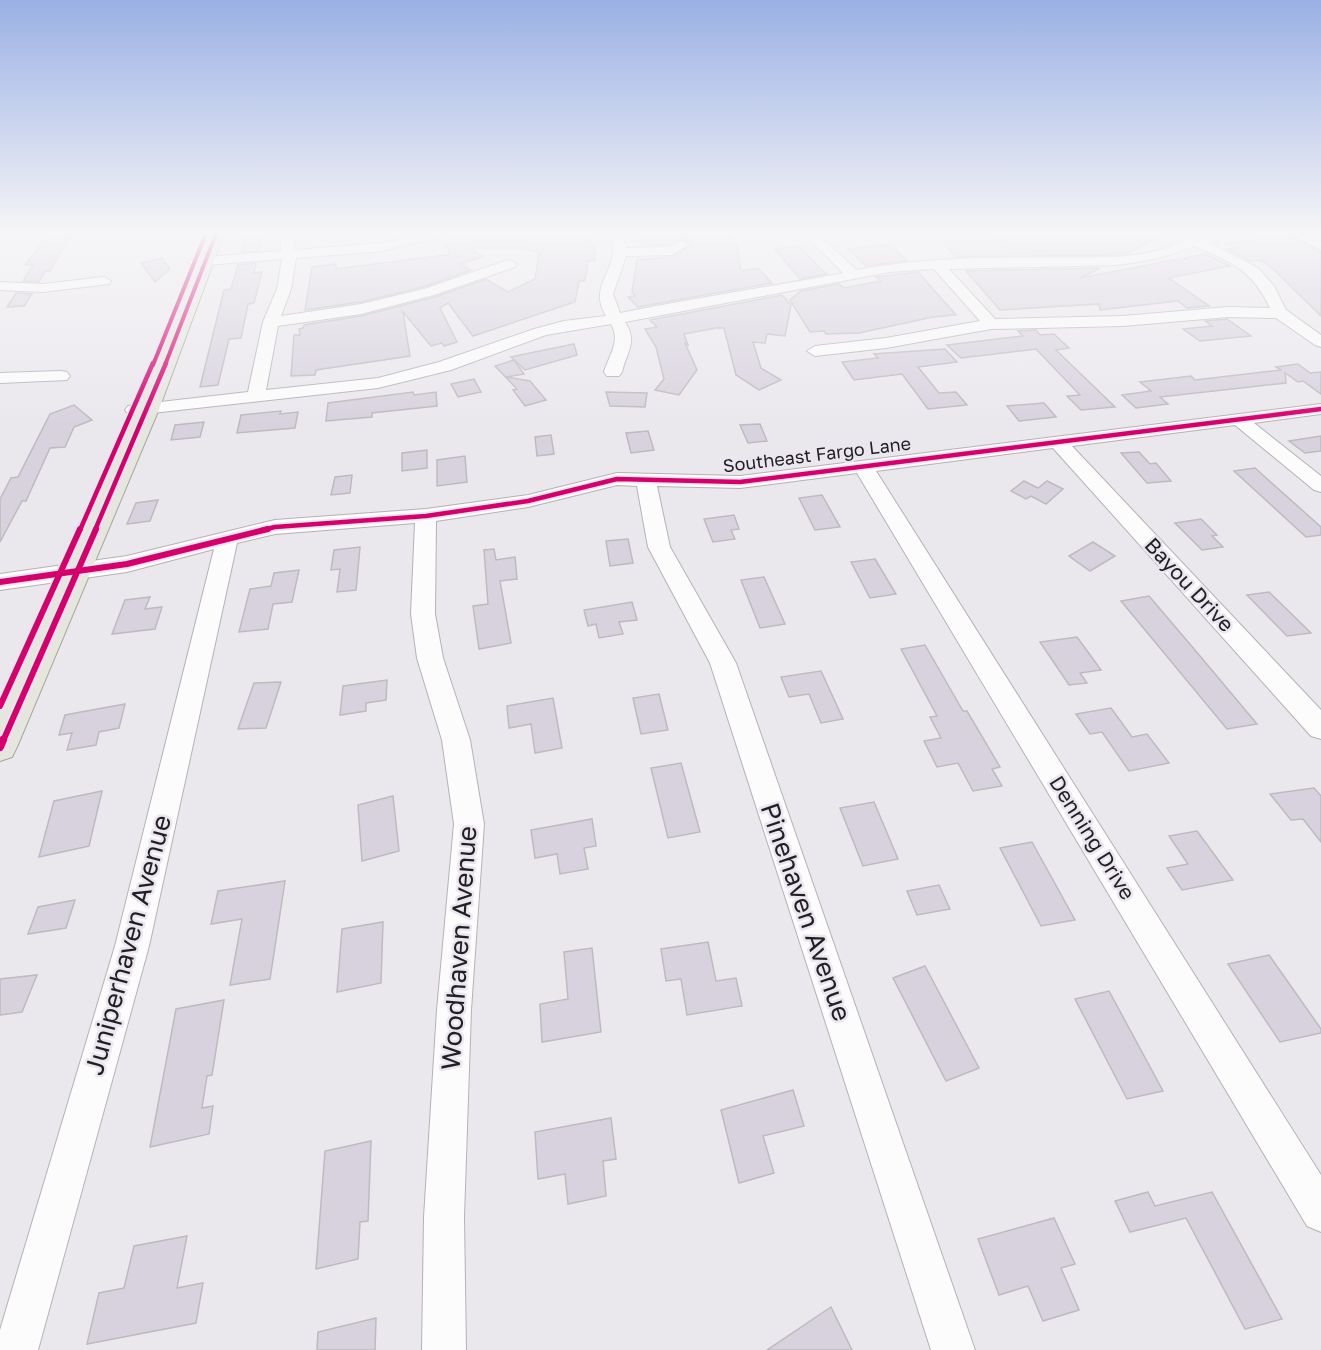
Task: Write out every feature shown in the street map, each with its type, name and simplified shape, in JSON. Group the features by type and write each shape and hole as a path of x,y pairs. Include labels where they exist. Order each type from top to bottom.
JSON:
{"main road":[{"path":"0,747 69,573 141,409 186,297"},
{"path":"0,706 69,573"}],"street":[{"path":"256,397 271,322 281,297"},
{"path":"271,322 361,309 409,297"},
{"path":"607,297 609,308 623,331 624,344 612,372"},
{"path":"141,409 378,383 445,366 540,332 732,297"},
{"path":"967,297 991,324"},
{"path":"1272,297 1280,313 1321,342"},
{"path":"815,351 886,343 991,324 1123,321 1228,312 1280,313"},
{"path":"0,378 61,375"},
{"name":"Southeast Fargo Lane","path":"0,582 127,564 275,526 426,516 528,501 617,479 740,482 1321,409"},
{"path":"1238,419 1321,486"},
{"name":"Bayou Drive","path":"1057,441 1321,728"},
{"name":"Denning Drive","path":"862,465 1321,1212"},
{"name":"Pinehaven Avenue","path":"646,480 659,547 723,663 953,1350"},
{"name":"Woodhaven Avenue","path":"426,516 423,615 430,658 456,740 469,824 454,1010 445,1194 444,1350"},
{"name":"Juniperhaven Avenue","path":"16,1350 132,946 228,537"}],"building":[{"path":"13,297 30,297 24,306 7,307"},
{"path":"222,297 256,297 254,303 248,304 241,338 229,339 218,385 200,387"},
{"path":"307,297 382,297 361,302 305,310"},
{"path":"435,297 576,297 575,302 473,336 448,303 440,308 457,342 444,346 442,343 431,346 403,312 410,356 316,370 315,375 291,376 294,335 300,335 299,329 304,325 361,316"},
{"path":"628,297 694,297 638,307"},
{"path":"771,297 784,297 791,305 785,336 767,334 765,343 753,342 761,368 781,380 759,390 736,375 724,328 716,328 684,334 688,345 685,343 697,370 679,395 655,390 664,379 656,347 645,329 657,327 650,320"},
{"path":"794,297 940,297 956,315 933,317 859,333 826,334 824,331 810,332 790,300"},
{"path":"989,297 1196,297 1209,306 1187,308 1178,301 1100,310 1099,304 1000,310"},
{"path":"1302,297 1321,297 1321,316"},
{"path":"1227,319 1251,336 1200,341 1183,329 1212,326 1205,321"},
{"path":"1036,330 1040,335 1054,334 1069,348 1056,350 1115,407 1081,410 1067,396 1080,395 1036,349 961,358 947,345 1023,336 1018,331"},
{"path":"574,344 577,355 525,370 511,357"},
{"path":"945,349 957,362 918,367 939,393 956,392 967,405 928,409 902,374 854,380 842,362 878,358 874,354"},
{"path":"514,360 524,374 506,377 530,381 546,400 525,406 513,390 517,389 495,366"},
{"path":"1298,364 1310,373 1321,372 1321,394 1303,381 1298,382 1285,373 1286,383 1160,397 1168,404 1136,408 1122,395 1151,391 1140,382 1191,376 1195,380 1281,370 1276,367"},
{"path":"474,379 481,392 458,397 451,384"},
{"path":"413,392 414,395 436,392 437,406 372,413 372,417 326,421 328,403"},
{"path":"606,392 647,393 645,407 610,406"},
{"path":"1044,403 1056,417 1019,421 1007,406"},
{"path":"74,405 92,420 74,427 65,447 50,448 26,501 22,501 0,542 0,499 11,478 18,477 50,414"},
{"path":"281,411 280,414 298,412 295,428 237,433 241,415"},
{"path":"204,422 200,437 171,440 175,425"},
{"path":"760,424 767,441 748,443 740,425"},
{"path":"648,431 654,450 631,453 626,433"},
{"path":"551,435 554,454 537,456 535,437"},
{"path":"1321,436 1321,451 1305,453 1289,441"},
{"path":"427,450 427,468 402,471 402,453"},
{"path":"1139,452 1150,464 1156,463 1171,481 1147,483 1121,453"},
{"path":"465,456 467,482 437,486 437,460"},
{"path":"1255,468 1321,527 1321,535 1306,537 1234,471"},
{"path":"352,475 350,493 331,495 335,477"},
{"path":"1024,481 1038,488 1047,481 1063,489 1046,504 1031,496 1026,499 1011,491"},
{"path":"822,495 840,527 815,530 799,498"},
{"path":"158,500 150,521 127,524 136,503"},
{"path":"734,515 739,529 731,530 735,539 713,542 704,519"},
{"path":"1201,519 1217,535 1212,536 1223,547 1202,550 1175,523"},
{"path":"628,539 633,563 610,566 606,541"},
{"path":"1093,542 1115,556 1090,571 1069,556"},
{"path":"360,547 356,590 337,592 340,569 331,570 334,550"},
{"path":"494,549 496,560 515,557 517,579 500,581 511,643 479,649 473,606 488,604 484,550"},
{"path":"875,559 896,594 870,598 851,562"},
{"path":"299,570 292,602 273,604 268,629 239,632 250,589 271,586 274,573"},
{"path":"764,577 785,624 760,628 741,580"},
{"path":"1269,592 1311,633 1287,636 1247,595"},
{"path":"1149,596 1257,724 1227,729 1121,601"},
{"path":"150,597 145,609 162,607 155,629 112,634 125,600"},
{"path":"632,602 637,620 619,622 623,634 599,638 596,624 588,626 584,610"},
{"path":"1077,637 1101,670 1080,673 1087,683 1069,685 1040,642"},
{"path":"925,645 963,711 967,711 1000,767 992,769 1002,786 973,791 958,763 937,767 924,741 941,738 930,717 937,716 901,649"},
{"path":"821,671 843,719 821,723 809,694 789,697 781,677"},
{"path":"387,680 386,700 366,703 366,711 340,715 343,686"},
{"path":"281,682 266,728 238,729 254,683"},
{"path":"659,694 668,730 641,734 633,698"},
{"path":"553,698 562,748 535,753 531,724 509,728 507,706"},
{"path":"125,704 119,728 99,732 96,745 67,750 72,733 59,735 65,715"},
{"path":"1111,708 1132,737 1147,734 1169,763 1129,771 1102,732 1090,734 1076,714"},
{"path":"681,763 700,832 668,838 651,768"},
{"path":"1314,788 1321,796 1321,842 1303,819 1291,820 1270,794"},
{"path":"102,791 89,846 39,857 54,801"},
{"path":"393,796 399,851 362,861 358,805"},
{"path":"874,802 898,859 863,866 840,808"},
{"path":"592,819 596,846 584,848 588,869 560,874 557,854 535,858 531,830"},
{"path":"1197,831 1233,880 1182,890 1167,868 1188,864 1169,836"},
{"path":"1032,842 1075,920 1041,926 1000,848"},
{"path":"285,881 270,979 230,985 242,919 211,924 218,891"},
{"path":"939,885 950,909 917,915 907,891"},
{"path":"75,900 66,928 28,934 38,907"},
{"path":"383,922 381,983 337,992 342,929"},
{"path":"708,942 716,981 736,978 742,1006 687,1015 681,979 666,981 661,949"},
{"path":"592,948 601,1032 542,1042 540,1004 568,999 564,952"},
{"path":"1269,955 1321,1029 1321,1033 1280,1042 1228,964"},
{"path":"925,966 979,1068 946,1081 893,978"},
{"path":"37,975 22,1012 0,1015 0,979"},
{"path":"1109,991 1163,1091 1127,1099 1075,999"},
{"path":"224,1000 212,1075 207,1076 202,1108 213,1106 209,1134 150,1147 176,1009"},
{"path":"793,1090 804,1126 763,1136 774,1173 739,1183 721,1110"},
{"path":"611,1118 616,1159 603,1161 606,1196 568,1204 565,1174 538,1179 535,1132"},
{"path":"371,1141 368,1221 360,1222 358,1259 316,1269 325,1151"},
{"path":"1148,1192 1155,1206 1212,1192 1282,1319 1245,1329 1186,1218 1130,1232 1115,1201"},
{"path":"1054,1218 1075,1264 1061,1268 1079,1310 1043,1321 1028,1286 999,1295 978,1239"},
{"path":"187,1236 177,1288 203,1283 196,1323 87,1344 99,1293 124,1288 134,1246"},
{"path":"831,1307 852,1350 767,1350"},
{"path":"376,1318 375,1350 317,1350 318,1332"}],"cycle path":[{"path":"0,706 134,410 180,297"},
{"path":"0,747 148,409 192,297"},
{"path":"0,582 127,564 275,527 426,516 528,501 617,479 740,482 1321,409"}]}
